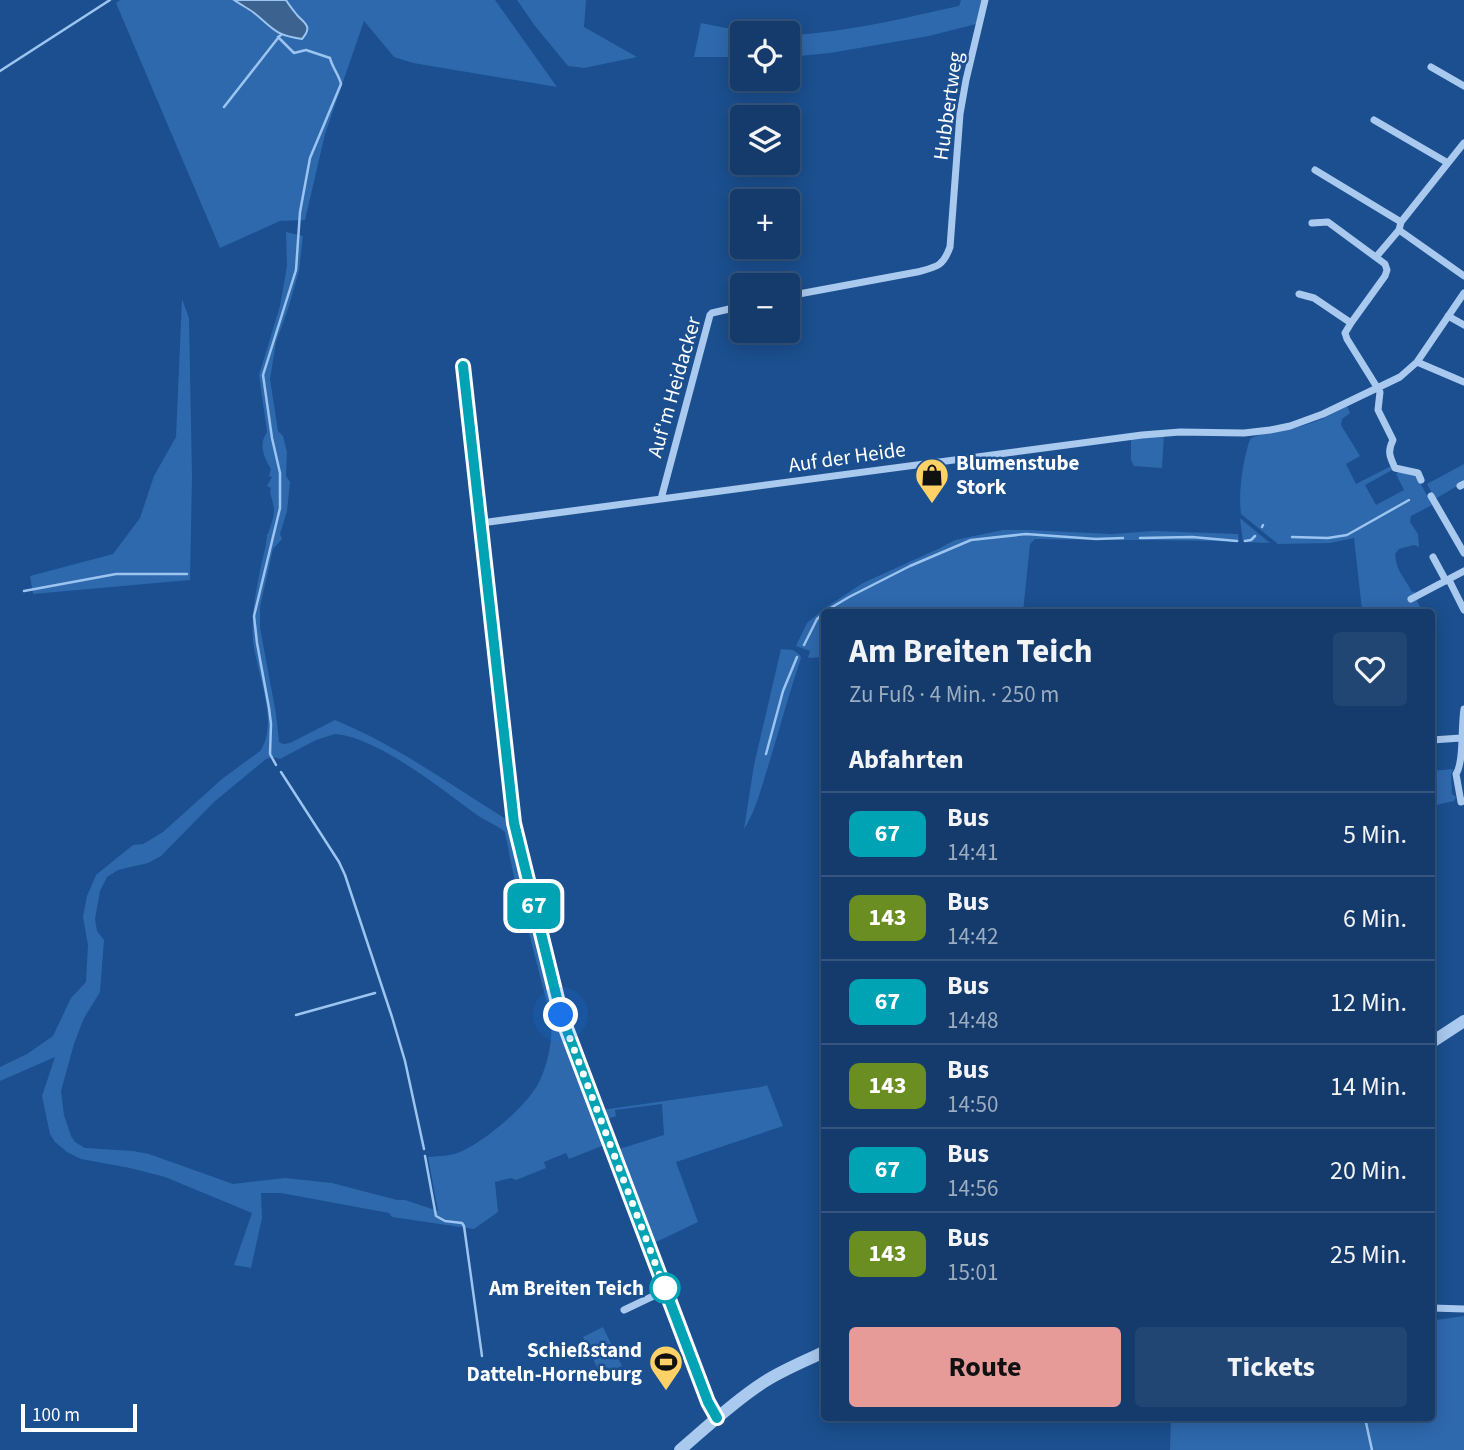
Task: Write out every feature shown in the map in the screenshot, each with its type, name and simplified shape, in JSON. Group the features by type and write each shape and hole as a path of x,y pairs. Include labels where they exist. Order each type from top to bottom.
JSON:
{"street":[{"name":"Hubbertweg","path":"800,294 936,267 944,260 948,252 953,219 960,114 985,0"},
{"path":"1432,67 1464,86"},
{"path":"1374,120 1448,163"},
{"path":"1376,257 1464,143"},
{"path":"1315,170 1400,226 1464,276"},
{"path":"1312,223 1328,222 1385,264 1385,276 1345,333 1380,392 1378,410 1393,440 1388,448 1395,468 1418,473 1421,480"},
{"path":"1464,293 1417,362 1464,382"},
{"path":"1299,294 1314,298 1350,323"},
{"name":"Auf'm Heidacker","path":"662,499 710,315 730,309"},
{"path":"1448,316 1464,326"},
{"name":"Auf der Heide","path":"481,523 1142,435 1270,430 1323,414 1400,377 1417,362"},
{"path":"463,366 517,836 561,1015 708,1402 717,1418"},
{"path":"1431,496 1464,553"},
{"path":"1433,557 1464,610"},
{"path":"1411,599 1464,571"},
{"path":"1464,709 1460,769 1456,774 1461,802 1464,801"},
{"path":"1435,740 1461,738"},
{"path":"1435,1040 1464,1021"},
{"path":"624,1310 666,1290"},
{"path":"1435,1308 1464,1309"},
{"path":"680,1450 761,1384 821,1354"}],"shaded area":[{"path":"120,0 495,0 557,87 413,63 394,57 364,21 325,134 305,220 280,221 220,248 116,3"},
{"path":"234,0 286,0 307,25 307,31 302,39 280,33"},
{"path":"517,0 586,0 584,27 637,57 584,68 568,66"},
{"path":"961,0 983,0 976,24 929,36 800,56 800,34 852,28 959,6"},
{"path":"701,23 730,29 730,57 694,57"},
{"path":"286,232 303,236 299,271 276,342 270,379 278,431 283,436 287,452 286,476 290,482 287,511 280,534 282,539 273,549 260,607 260,628 279,742 290,743 335,720 403,755 512,823 559,1015 606,1139 602,1146 569,1159 566,1153 544,1162 546,1168 516,1180 511,1178 495,1182 498,1212 474,1229 392,1217 389,1213 281,1193 261,1193 262,1218 251,1268 234,1265 252,1213 165,1177 81,1159 67,1152 50,1134 42,1096 55,1057 0,1081 0,1067 27,1054 53,1036 71,998 86,982 88,945 83,917 87,896 96,875 133,845 143,844 163,832 222,779 260,751 266,740 267,712 253,640 253,621 267,534 274,511 271,488 267,486 272,477 269,476 271,469 262,446 267,432 259,375 280,306 287,266","holes":["335,734 352,737 409,766 505,832 520,907 551,1022 545,1067 531,1095 492,1132 470,1147 445,1156 428,1157 438,1211 405,1200 332,1183 285,1178 233,1184 149,1154 85,1148 75,1142 64,1115 61,1091 84,1018 100,992 104,940 97,931 95,919 100,891 107,877 118,870 148,863 161,856 214,802 266,759 280,759 316,740"]},
{"path":"182,299 189,318 192,477 190,580 33,594 30,576 113,554 140,518 154,476 176,437"},
{"path":"1347,406 1350,413 1342,419 1341,425 1360,456 1346,464 1356,484 1391,466 1394,469 1365,485 1376,505 1404,490 1396,474 1400,471 1416,475 1432,505 1411,516 1410,522 1418,534 1419,547 1414,545 1399,549 1395,554 1399,570 1419,599 1417,601 1421,609 1362,609 1354,538 1330,543 1278,544 1241,514 1242,476 1250,439 1328,416"},
{"path":"1164,435 1162,468 1134,466 1131,460 1131,439"},
{"path":"1464,464 1464,482 1435,499 1427,484"},
{"path":"1241,519 1270,543 1243,542"},
{"path":"1003,530 1029,530 1112,534 1154,531 1238,534 1239,542 1035,539 1030,544 1023,609 824,609 863,583 955,540"},
{"path":"821,611 821,657 808,658 810,651 796,646 807,623"},
{"path":"781,649 793,650 801,658 759,795 744,829 754,765"},
{"path":"1453,769 1451,775 1452,794 1456,797 1454,801 1435,805 1435,771"},
{"path":"767,1085 783,1126 676,1162 698,1222 652,1244 616,1150 664,1135 662,1104 615,1110 616,1116 605,1120 602,1110"},
{"path":"1464,1316 1464,1450 1170,1450 1171,1421 1435,1421 1436,1320"},
{"path":"603,1327 622,1366 601,1376 583,1337"}],"waterway":[{"path":"0,71 110,0"},
{"path":"276,765 270,754 271,724 254,616 280,508 280,473 263,375 296,270 300,212 310,158 341,84 330,58 306,50 294,53 278,37 281,35"},
{"path":"224,107 278,38"},
{"path":"1292,537 1328,538 1347,535 1409,500"},
{"path":"829,609 910,566 971,540 1026,534 1096,539 1123,538"},
{"path":"1245,541 1255,536"},
{"path":"1140,538 1192,537 1237,541"},
{"path":"24,591 116,574 187,574"},
{"path":"804,645 821,616"},
{"path":"766,754 783,691 797,657"},
{"path":"281,772 345,875 405,1061 424,1149"},
{"path":"296,1015 375,993"},
{"path":"425,1156 436,1216 445,1221 462,1223 464,1226 482,1356"},
{"path":"1366,1421 1372,1450"}],"bus line":[{"name":"67","path":"463,366 514,823 561,1015 708,1402 717,1418"}],"place":[{"name":"Blumenstube Stork","path":"932,505"},
{"name":"Am Breiten Teich","path":"665,1288"},
{"name":"Schießstand Datteln-Horneburg","path":"666,1392"}],"route":[{"path":"561,1015 665,1288"}]}
